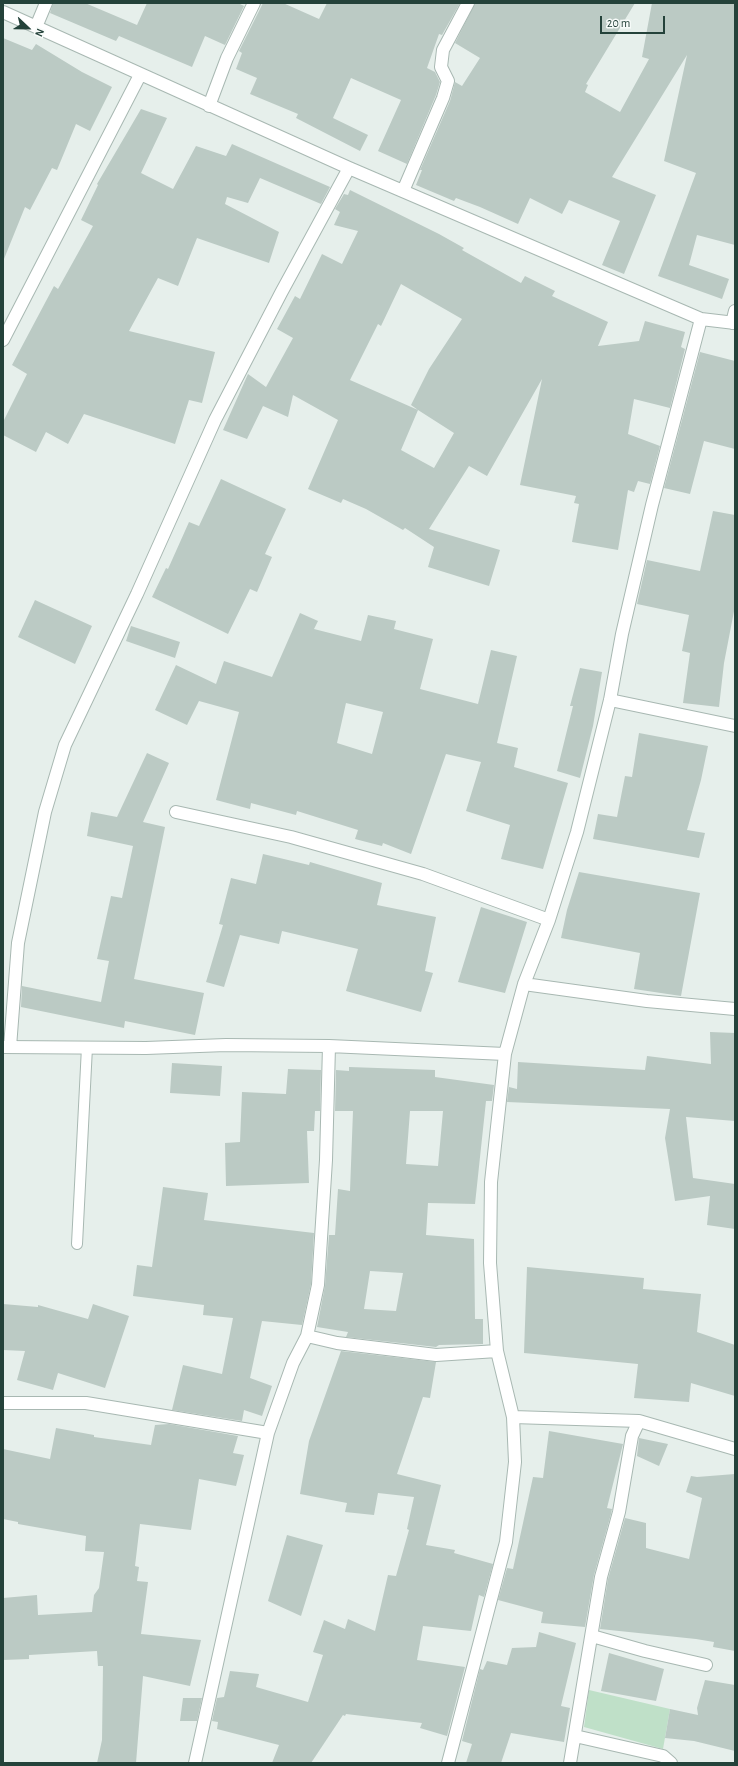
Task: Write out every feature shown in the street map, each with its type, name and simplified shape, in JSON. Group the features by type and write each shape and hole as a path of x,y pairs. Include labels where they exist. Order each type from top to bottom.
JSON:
{"street":[{"path":"36,27 46,3"},
{"path":"210,106 227,58 254,3"},
{"path":"403,191 443,98 448,81 441,67 443,50 468,3"},
{"path":"3,12 349,168 701,319 734,319"},
{"path":"3,340 140,75"},
{"path":"349,168 281,293 215,420 137,594 65,745 45,812 18,943 6,1047 329,1046 505,1054"},
{"path":"448,1763 506,1542 514,1462 513,1417 497,1351 490,1262 491,1182 505,1054 524,984 549,920 577,832 610,700 622,634 652,505 701,319"},
{"path":"610,700 735,726"},
{"path":"176,812 291,837 423,874 549,920"},
{"path":"524,984 647,1001 735,1009"},
{"path":"195,1763 268,1433 293,1363 307,1336 318,1285 326,1160 329,1046"},
{"path":"307,1336 337,1343 436,1356 497,1351"},
{"path":"3,1403 86,1403 268,1433"},
{"path":"513,1417 639,1421 735,1449"},
{"path":"570,1763 601,1577 619,1512 632,1436 639,1421"},
{"path":"592,1636 645,1651 706,1665"},
{"path":"575,1736 663,1756 670,1763"}],"lane":[{"path":"77,1244 87,1047"}],"green space":[{"path":"589,1690 670,1709 663,1749 584,1727"}],"building":[{"path":"53,3 85,3 137,25 147,3 238,3 244,6 225,45 205,36 192,67 119,36 116,41 50,13"},
{"path":"263,3 283,3 319,19 327,3 460,3 442,35 439,34 427,68 435,72 440,82 407,164 378,151 401,100 351,78 333,118 368,135 360,151 296,118 298,114 250,94 257,78 236,69 242,53 239,51"},
{"path":"475,3 635,3 586,84 588,85 585,92 620,112 649,59 642,57 652,3 735,3 735,245 697,235 689,265 729,279 722,299 658,276 696,173 664,161 687,55 612,177 656,195 624,274 602,265 620,221 569,200 562,214 530,198 518,224 480,207 456,198 454,201 416,185 422,170 420,170 450,101 455,82 462,86 480,58 455,43"},
{"path":"3,38 32,50 36,44 82,72 112,87 90,131 76,124 57,170 52,168 30,210 25,207 4,259"},
{"path":"141,109 167,118 141,173 173,189 196,146 226,156 232,144 330,187 321,204 260,178 248,203 227,197 225,204 279,232 269,263 197,238 178,286 158,278 129,331 215,352 202,403 189,400 175,444 84,414 68,444 46,432 36,452 3,435 3,422 27,374 12,365 54,286 58,289 93,226 81,220 98,185 97,184"},
{"path":"350,190 439,234 464,248 462,250 521,283 525,276 555,291 552,296 608,322 598,346 639,341 645,321 685,332 681,347 685,349 670,408 634,399 628,434 660,446 650,484 638,481 634,492 628,490 618,550 572,542 579,504 574,503 576,496 520,485 542,379 487,476 469,466 429,529 500,550 489,586 428,567 434,547 405,528 403,530 366,509 343,499 341,503 308,489 338,420 293,395 288,417 263,406 247,439 223,430 248,374 266,387 293,338 277,329 295,296 300,299 322,254 342,264 358,231 334,225 340,212 335,209 344,194 348,195","holes":["401,284 462,319 429,369 411,405 418,410 350,380 378,324 381,326","418,410 454,433 434,468 401,450"]},
{"path":"700,352 735,361 735,449 704,441 690,494 664,488"},
{"path":"221,479 286,509 265,554 272,557 257,592 250,589 228,634 152,597 166,568 168,569 189,522 199,526"},
{"path":"713,511 735,515 735,606 724,663 719,707 683,703 690,653 682,651 689,615 637,604 647,560 700,571"},
{"path":"35,600 92,626 75,664 18,637"},
{"path":"300,613 318,621 314,629 361,641 368,615 396,621 394,629 433,639 420,689 478,704 491,650 517,656 497,743 518,748 514,767 568,783 543,869 501,859 510,825 466,811 481,762 446,754 411,854 383,843 382,846 355,839 358,830 297,811 296,815 251,803 250,809 216,800 239,712 199,701 187,725 155,710 176,665 216,684 224,661 272,677","holes":["346,703 383,712 372,754 337,743"]},
{"path":"131,626 180,642 175,658 126,641"},
{"path":"580,668 602,672 593,726 580,778 557,771 573,706 570,706"},
{"path":"639,733 708,746 701,780 687,830 705,833 699,858 593,839 598,814 617,817 625,776 632,777"},
{"path":"147,753 169,763 143,822 165,827 134,979 204,993 195,1035 125,1021 124,1028 21,1007 22,986 101,1002 109,961 97,959 111,896 122,898 133,846 87,836 91,812 117,817"},
{"path":"263,854 309,865 310,862 382,883 377,905 436,917 425,971 433,973 421,1012 346,991 358,949 282,931 279,944 240,935 224,987 206,982 223,925 219,924 231,878 256,884"},
{"path":"579,872 700,893 681,996 634,989 640,953 561,938 567,910"},
{"path":"481,907 527,922 505,993 458,982"},
{"path":"710,1032 735,1033 735,1121 686,1117 693,1178 735,1184 735,1229 707,1225 710,1196 675,1201 665,1138 670,1109 507,1102 509,1087 517,1089 518,1062 645,1070 647,1056 711,1064"},
{"path":"172,1063 222,1066 220,1096 170,1093"},
{"path":"349,1067 435,1070 435,1077 494,1085 492,1101 486,1101 475,1204 428,1203 426,1235 474,1239 475,1319 483,1319 483,1344 439,1345 436,1347 346,1337 348,1332 317,1327 325,1286 329,1235 335,1235 338,1189 350,1191 353,1111 335,1111 336,1070 349,1071","holes":["410,1111 443,1111 438,1166 406,1164","370,1271 403,1273 396,1311 364,1309"]},
{"path":"288,1069 321,1070 320,1111 315,1111 314,1131 307,1131 309,1183 226,1186 225,1143 240,1142 242,1092 286,1094"},
{"path":"163,1187 208,1193 204,1220 314,1233 311,1284 302,1325 262,1321 250,1378 272,1386 262,1416 244,1410 242,1421 172,1410 183,1365 222,1374 233,1318 203,1315 204,1305 133,1296 137,1265 152,1267"},
{"path":"527,1267 644,1278 643,1289 701,1294 697,1332 735,1345 735,1396 691,1383 689,1402 634,1398 638,1364 524,1353"},
{"path":"3,1304 38,1307 38,1305 88,1319 93,1304 129,1316 105,1388 58,1373 53,1390 17,1380 25,1351 3,1350"},
{"path":"341,1351 436,1362 430,1398 423,1397 397,1474 441,1485 426,1545 455,1550 454,1553 493,1564 484,1597 479,1595 471,1631 423,1626 417,1660 465,1667 447,1736 420,1728 422,1723 346,1714 345,1716 343,1715 311,1763 272,1763 279,1745 217,1729 218,1722 212,1721 217,1698 224,1697 230,1671 259,1674 256,1687 308,1702 323,1655 313,1652 324,1620 345,1629 348,1619 375,1631 388,1575 396,1576 409,1530 407,1529 414,1497 378,1493 374,1515 345,1512 347,1503 300,1494 309,1441"},
{"path":"169,1424 238,1436 233,1453 244,1455 236,1486 199,1479 191,1530 140,1524 135,1566 139,1567 137,1581 148,1582 141,1634 201,1640 190,1686 143,1676 136,1763 97,1763 102,1740 103,1666 98,1666 97,1651 29,1655 29,1659 3,1660 3,1598 37,1595 38,1615 92,1612 94,1595 99,1588 104,1552 85,1551 86,1536 18,1524 18,1522 3,1519 3,1449 50,1459 56,1428 94,1435 94,1437 151,1445 155,1425"},
{"path":"549,1431 623,1444 607,1508 612,1509 594,1575 585,1627 541,1623 543,1612 498,1600 507,1568 513,1569 533,1477 543,1478"},
{"path":"639,1438 668,1444 659,1466 637,1456"},
{"path":"735,1474 735,1651 713,1647 714,1642 696,1639 600,1629 608,1579 625,1518 646,1523 646,1548 689,1559 702,1498 686,1492 691,1476 697,1477"},
{"path":"287,1535 323,1545 301,1616 268,1601"},
{"path":"539,1632 576,1643 561,1706 570,1708 564,1742 511,1733 501,1763 466,1763 472,1744 462,1741 480,1669 483,1670 487,1661 507,1665 512,1648 536,1647"},
{"path":"609,1653 664,1669 656,1701 601,1691"},
{"path":"705,1680 735,1685 735,1751 694,1741 665,1738 670,1709 698,1715 697,1708"},
{"path":"183,1698 202,1698 197,1721 180,1721"}]}
